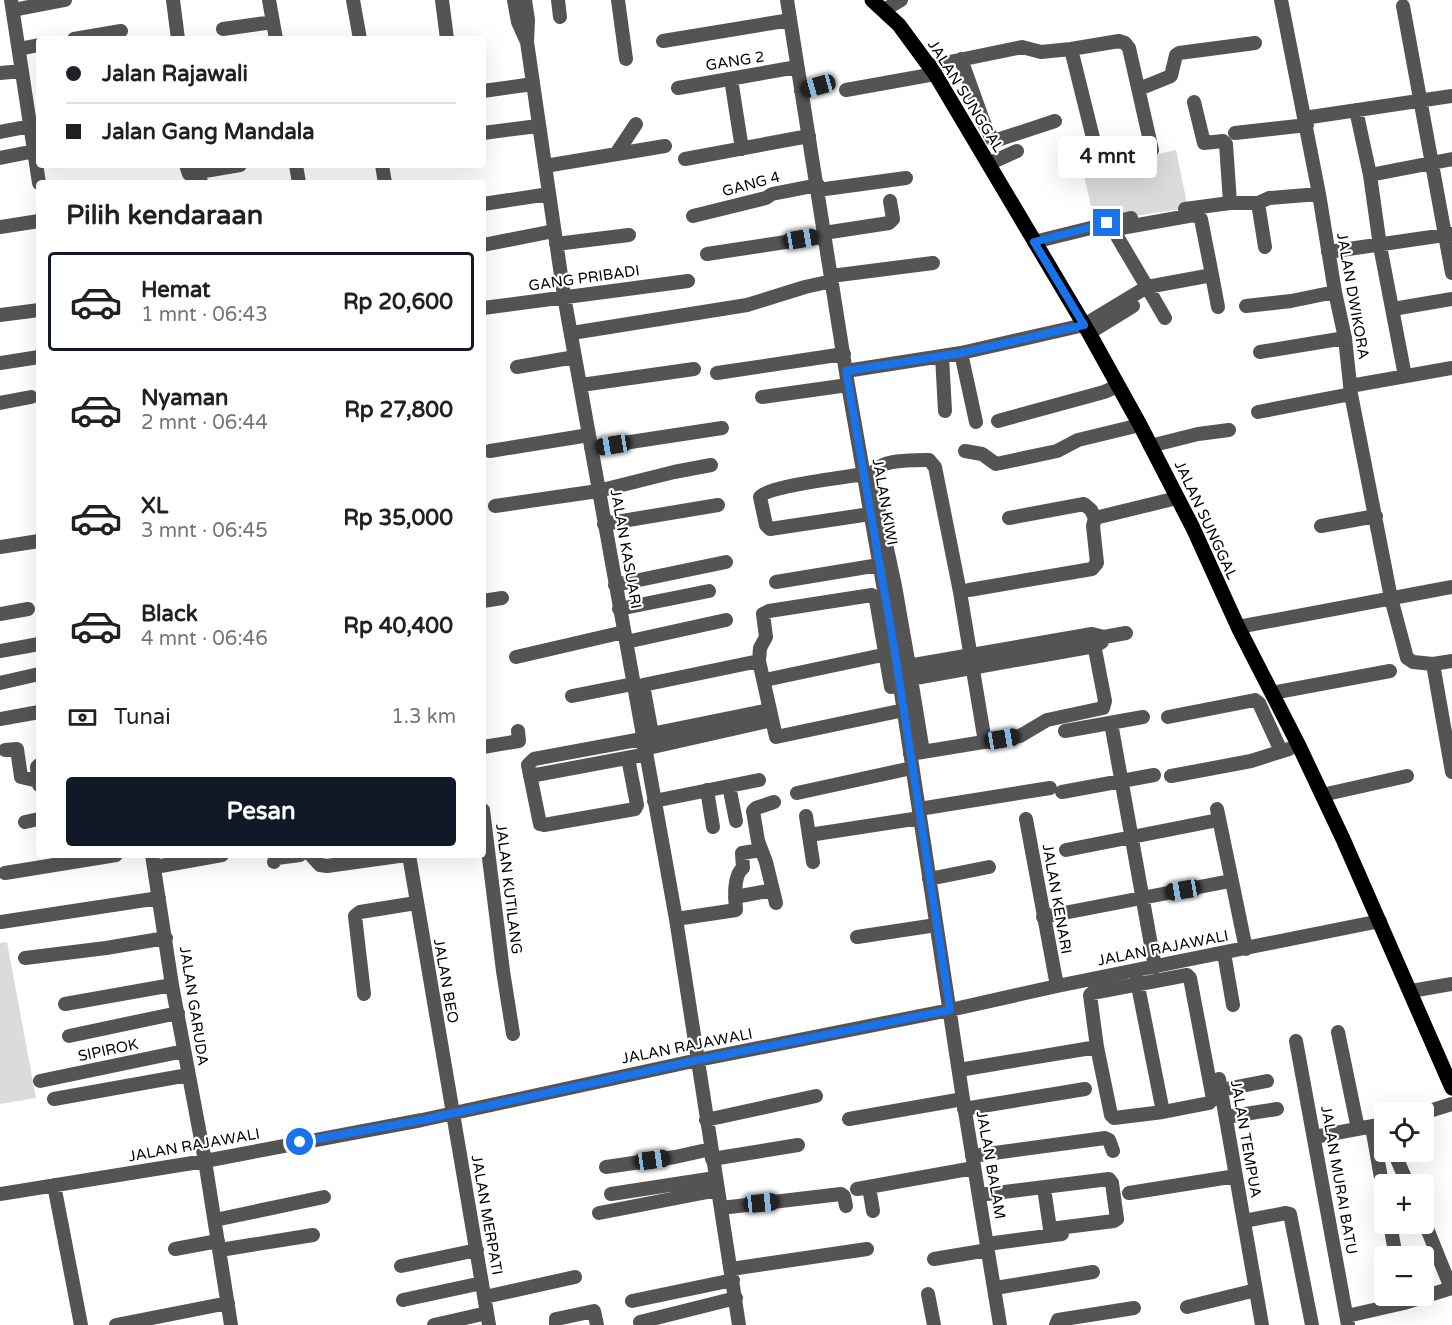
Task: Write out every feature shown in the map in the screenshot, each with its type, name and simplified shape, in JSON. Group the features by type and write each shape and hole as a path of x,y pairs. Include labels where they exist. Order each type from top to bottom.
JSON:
{"main road":[{"name":"JALAN SUNGGAL","path":"878,5 899,25 933,70 1087,329 1140,425 1193,528 1238,627 1299,746 1380,921 1452,1088"}],"street":[{"path":"0,158 36,146 31,126 33,106 22,71 12,5 65,0"},
{"path":"173,0 178,36"},
{"path":"269,0 275,36"},
{"path":"354,0 360,36"},
{"path":"442,0 447,36"},
{"name":"JALAN KASUARI","path":"514,0 518,22 527,42"},
{"name":"JALAN KASUARI","path":"525,0 528,20 527,42 538,126 564,297 676,919 739,1325"},
{"path":"558,0 560,17"},
{"path":"618,0 626,58"},
{"name":"JALAN KIWI","path":"787,0 879,565 890,653 904,674 899,711 915,758 919,814 950,1010"},
{"path":"878,5 902,0"},
{"name":"JALAN DWIKORA","path":"1281,0 1319,194 1351,390 1391,598 1407,658 1413,662 1433,664"},
{"path":"1403,6 1432,162 1449,235 1452,273"},
{"path":"663,41 790,20"},
{"path":"223,29 273,22"},
{"path":"92,36 121,31"},
{"path":"846,90 933,70 961,59 1022,47 1041,52 1119,41 1125,43 1129,48 1152,150 1103,163 1100,161 1071,49"},
{"path":"1139,89 1171,76 1176,55 1179,53 1255,43"},
{"path":"18,49 36,46"},
{"path":"961,59 984,123 994,141 1055,121"},
{"name":"GANG 2","path":"678,88 797,67"},
{"path":"0,73 22,71"},
{"path":"731,79 742,149"},
{"path":"486,91 533,84"},
{"path":"801,91 818,86"},
{"path":"1235,133 1305,122 1356,110 1452,96"},
{"path":"1194,102 1204,143 1224,141 1226,144 1230,203"},
{"path":"1356,110 1370,174 1380,246 1405,376"},
{"path":"616,154 636,124"},
{"path":"0,132 31,126"},
{"path":"486,133 538,126"},
{"path":"685,159 809,136"},
{"path":"545,166 665,146"},
{"path":"987,164 1017,152"},
{"path":"1370,174 1452,159"},
{"path":"187,168 189,174 200,178 231,168"},
{"name":"GANG 4","path":"693,216 772,195 818,187 906,178"},
{"path":"486,204 549,194"},
{"path":"1034,242 1107,223 1192,208 1319,194"},
{"path":"707,254 889,223 893,219 890,201"},
{"path":"1258,202 1266,247"},
{"path":"1165,318 1152,289 1118,238 1117,232 1121,228 1198,216 1201,219 1218,308"},
{"path":"0,227 36,221"},
{"path":"486,245 555,238 630,235"},
{"path":"1328,252 1449,235"},
{"path":"572,333 747,305 831,279 933,263"},
{"path":"762,397 942,356 1087,329 1152,289 1212,275"},
{"name":"GANG PRIBADI","path":"486,308 688,281"},
{"path":"1246,306 1291,301 1335,292"},
{"path":"1393,309 1452,299"},
{"path":"0,315 36,310"},
{"path":"1260,352 1344,338"},
{"path":"961,353 976,422"},
{"path":"717,373 844,354"},
{"path":"942,356 945,411"},
{"path":"0,363 36,357"},
{"path":"517,367 575,357"},
{"path":"1258,412 1405,376 1452,368"},
{"path":"581,385 694,369"},
{"path":"998,421 1104,392 1118,386"},
{"path":"0,403 31,397"},
{"path":"964,451 978,452 996,464 1057,451 1078,440 1140,425"},
{"path":"490,451 722,428"},
{"path":"1150,446 1198,434 1229,430"},
{"path":"915,758 895,586 873,483 874,473 880,465 929,460 935,467 985,742"},
{"path":"495,506 598,491 711,465"},
{"path":"864,474 793,486 764,493 760,497 766,525 770,529 870,514"},
{"path":"1095,518 1177,498"},
{"path":"969,590 1095,567 1097,563 1093,526 1095,518 1084,504 1009,518"},
{"path":"604,524 718,505"},
{"path":"1321,526 1376,516"},
{"path":"0,547 36,541"},
{"path":"615,585 726,562"},
{"path":"776,582 879,565"},
{"path":"1238,627 1452,587"},
{"path":"619,609 709,591"},
{"path":"897,729 899,711 890,653 874,596 769,611 763,614 766,637 760,648 759,661 776,737 899,711"},
{"path":"486,601 502,598"},
{"path":"0,614 28,609"},
{"path":"516,657 726,620"},
{"path":"904,674 1126,633"},
{"path":"797,793 915,758 1025,735 1047,720 1104,708 1097,639"},
{"path":"0,651 36,645"},
{"path":"765,680 890,653"},
{"path":"530,776 628,758 645,742 643,685 759,661"},
{"path":"1452,661 1433,664 1452,772"},
{"path":"1272,693 1390,671"},
{"path":"0,683 36,675"},
{"path":"572,696 633,684"},
{"path":"1168,717 1255,700 1281,751"},
{"path":"0,719 36,713"},
{"path":"628,758 637,805 634,810 542,825 539,821 528,765 534,759 645,742 771,715"},
{"path":"1065,731 1143,717"},
{"path":"1111,723 1155,968"},
{"path":"486,746 519,741 518,730"},
{"path":"1171,776 1251,760 1299,746"},
{"path":"5,750 17,749 21,777 36,782"},
{"path":"809,836 919,814 1154,775"},
{"path":"1322,795 1407,776"},
{"path":"654,801 759,780"},
{"path":"729,786 736,822"},
{"path":"707,790 713,827"},
{"path":"735,897 774,896 766,862 758,841 753,810 774,802"},
{"path":"1066,850 1130,837 1215,815 1246,949"},
{"path":"806,816 813,862"},
{"name":"JALAN KENARI","path":"1026,819 1057,986"},
{"name":"JALAN KUTILANG","path":"486,834 513,1034"},
{"path":"676,919 735,910 736,877 743,868 742,853 762,850"},
{"path":"5,873 98,858"},
{"path":"153,861 188,858"},
{"path":"274,862 278,858"},
{"path":"314,858 320,865 327,866 385,858"},
{"name":"JALAN BEO","path":"408,858 452,1112"},
{"name":"JALAN GARUDA","path":"153,861 231,1325"},
{"path":"929,879 989,867"},
{"path":"1043,917 1225,882"},
{"path":"1,922 159,898"},
{"path":"364,994 355,916 360,912 416,903"},
{"name":"JALAN RAJAWALI","path":"0,1194 205,1161 411,1122 1057,986 1136,978 1155,968 1380,921"},
{"path":"857,937 936,924"},
{"path":"25,958 166,938"},
{"path":"1224,953 1233,1005"},
{"name":"JALAN TEMPUA","path":"1193,960 1221,1090 1262,1325"},
{"path":"1184,975 1190,978 1213,1099 1209,1103 1162,1113 1119,1119 1113,1117 1089,1000 1091,994 1136,978 1184,975"},
{"path":"1136,978 1162,1113"},
{"path":"65,1004 172,984"},
{"path":"1411,992 1452,984"},
{"name":"JALAN BALAM","path":"950,1010 1000,1325"},
{"path":"69,1036 178,1013"},
{"path":"1338,1032 1358,1129"},
{"name":"JALAN MURAI BATU","path":"1296,1041 1348,1321"},
{"path":"959,1070 1097,1047"},
{"name":"SIPIROK","path":"40,1080 184,1051"},
{"path":"54,1099 188,1075"},
{"path":"1221,1090 1267,1081"},
{"path":"849,1119 1085,1089"},
{"path":"706,1120 816,1096"},
{"path":"1434,1110 1452,1104"},
{"path":"1226,1117 1277,1109"},
{"name":"JALAN MERPATI","path":"452,1112 488,1319"},
{"path":"1314,1137 1374,1128"},
{"path":"873,1211 863,1188 973,1162 1105,1138 1113,1151"},
{"path":"606,1167 675,1157 798,1145"},
{"path":"1129,1193 1236,1176"},
{"path":"979,1196 1044,1188 1110,1180 1117,1218 1114,1221 1050,1229 1044,1188"},
{"path":"611,1194 717,1184"},
{"path":"599,1213 717,1184"},
{"path":"54,1185 81,1325"},
{"path":"721,1208 841,1194 844,1196 846,1206"},
{"path":"215,1220 324,1197"},
{"path":"1244,1221 1290,1214 1312,1325"},
{"path":"934,1259 988,1247 1111,1227"},
{"path":"175,1249 313,1234"},
{"path":"1429,1234 1452,1288 1434,1292"},
{"path":"632,1301 732,1274 867,1249"},
{"path":"401,1266 477,1250"},
{"path":"995,1288 1093,1272"},
{"path":"403,1300 575,1277"},
{"path":"1186,1307 1256,1290"},
{"path":"928,1294 934,1325"},
{"path":"640,1322 736,1298"},
{"path":"116,1325 228,1303"},
{"path":"1348,1321 1386,1306"},
{"path":"1056,1325 1058,1320 1134,1308"},
{"path":"556,1325 555,1319 594,1311 597,1325"},
{"path":"434,1325 488,1319"}],"shaded area":[{"path":"1176,150 1188,208 1109,220 1096,228 1083,171"},
{"path":"7,942 36,1098 0,1104 0,943"}],"route":[{"path":"300,1142 422,1120 698,1060 950,1010 895,653 846,371 961,353 1084,325 1034,242 1107,223"}]}
